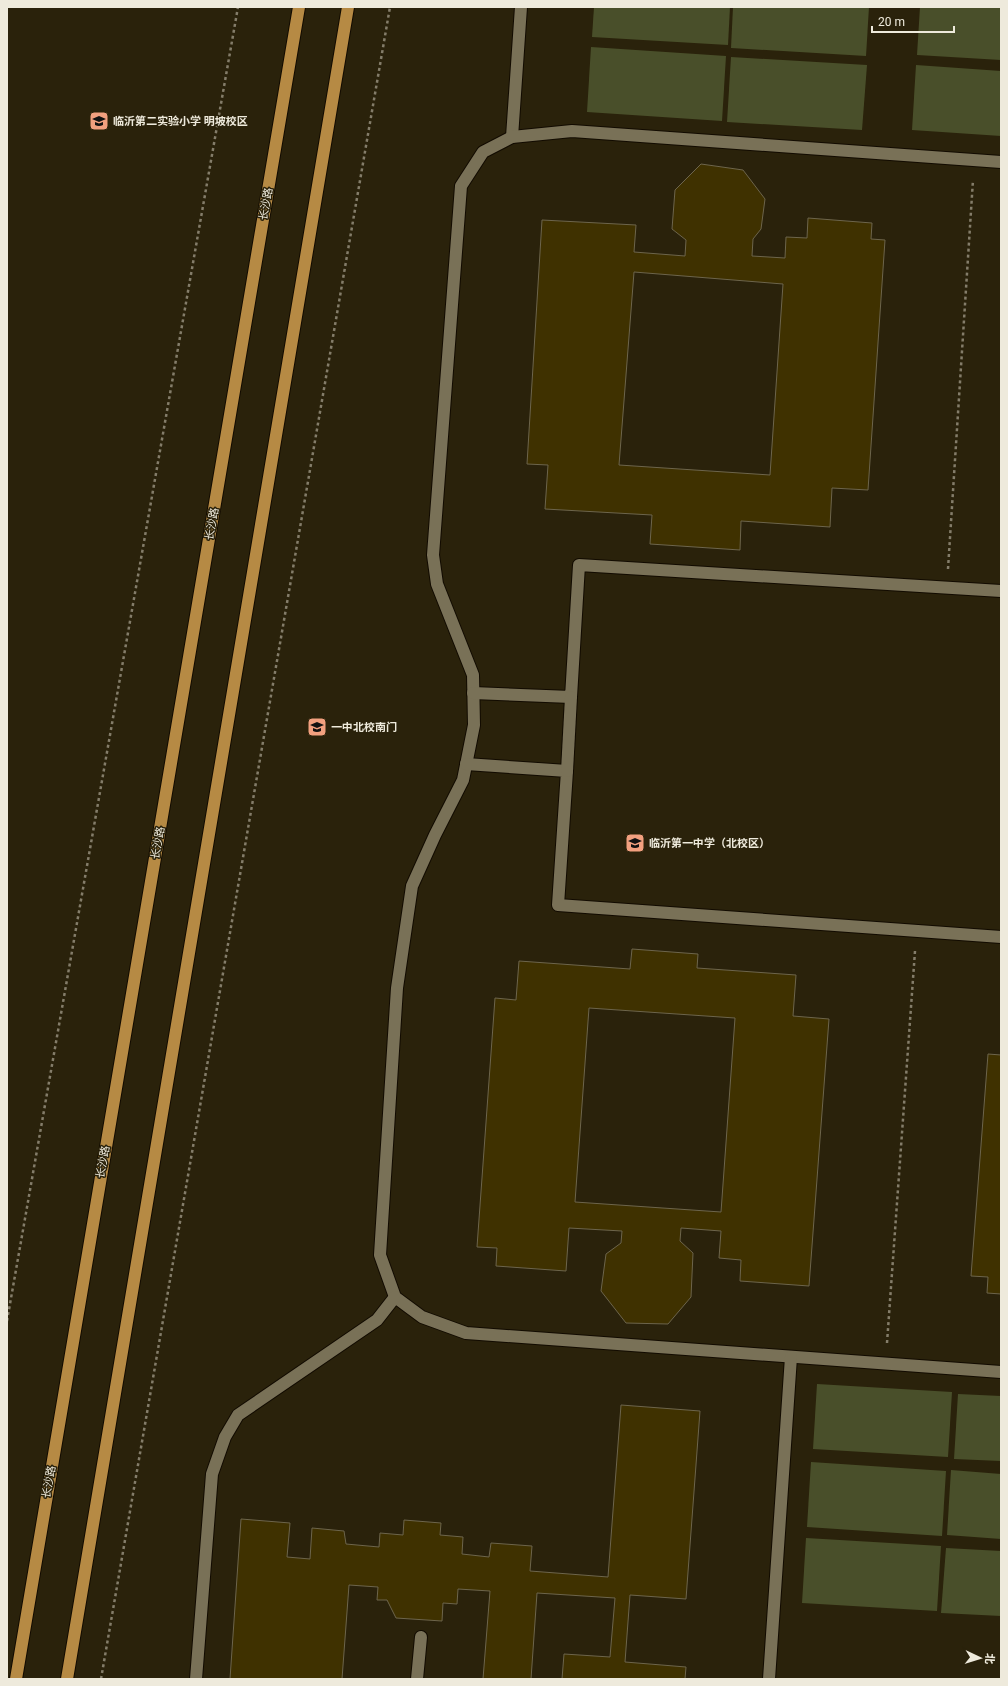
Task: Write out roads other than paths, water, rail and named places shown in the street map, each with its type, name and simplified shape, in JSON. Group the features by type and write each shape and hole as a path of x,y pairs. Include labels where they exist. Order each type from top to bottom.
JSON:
{"main road":[{"name":"长沙路","path":"16,1679 299,7"},
{"path":"67,1679 348,7"}],"street":[{"path":"512,137 521,7"},
{"path":"1001,162 572,131 512,137 483,152 461,186 433,555 437,584 473,675 474,725 463,780 435,834 412,886 397,988 380,1255 395,1298 422,1317 466,1333 1001,1372"},
{"path":"1001,591 579,566 558,905 1001,937"},
{"path":"473,693 571,697"},
{"path":"466,764 567,771"},
{"path":"196,1679 212,1474 225,1437 238,1415 377,1320 395,1298"},
{"path":"769,1679 791,1356"},
{"path":"417,1679 420,1637"}],"place":[{"name":"临沂第二实验小学 明坡校区","path":"99,121"},
{"name":"一中北校南门","path":"317,727"},
{"name":"临沂第一中学（北校区）","path":"635,843"}]}
